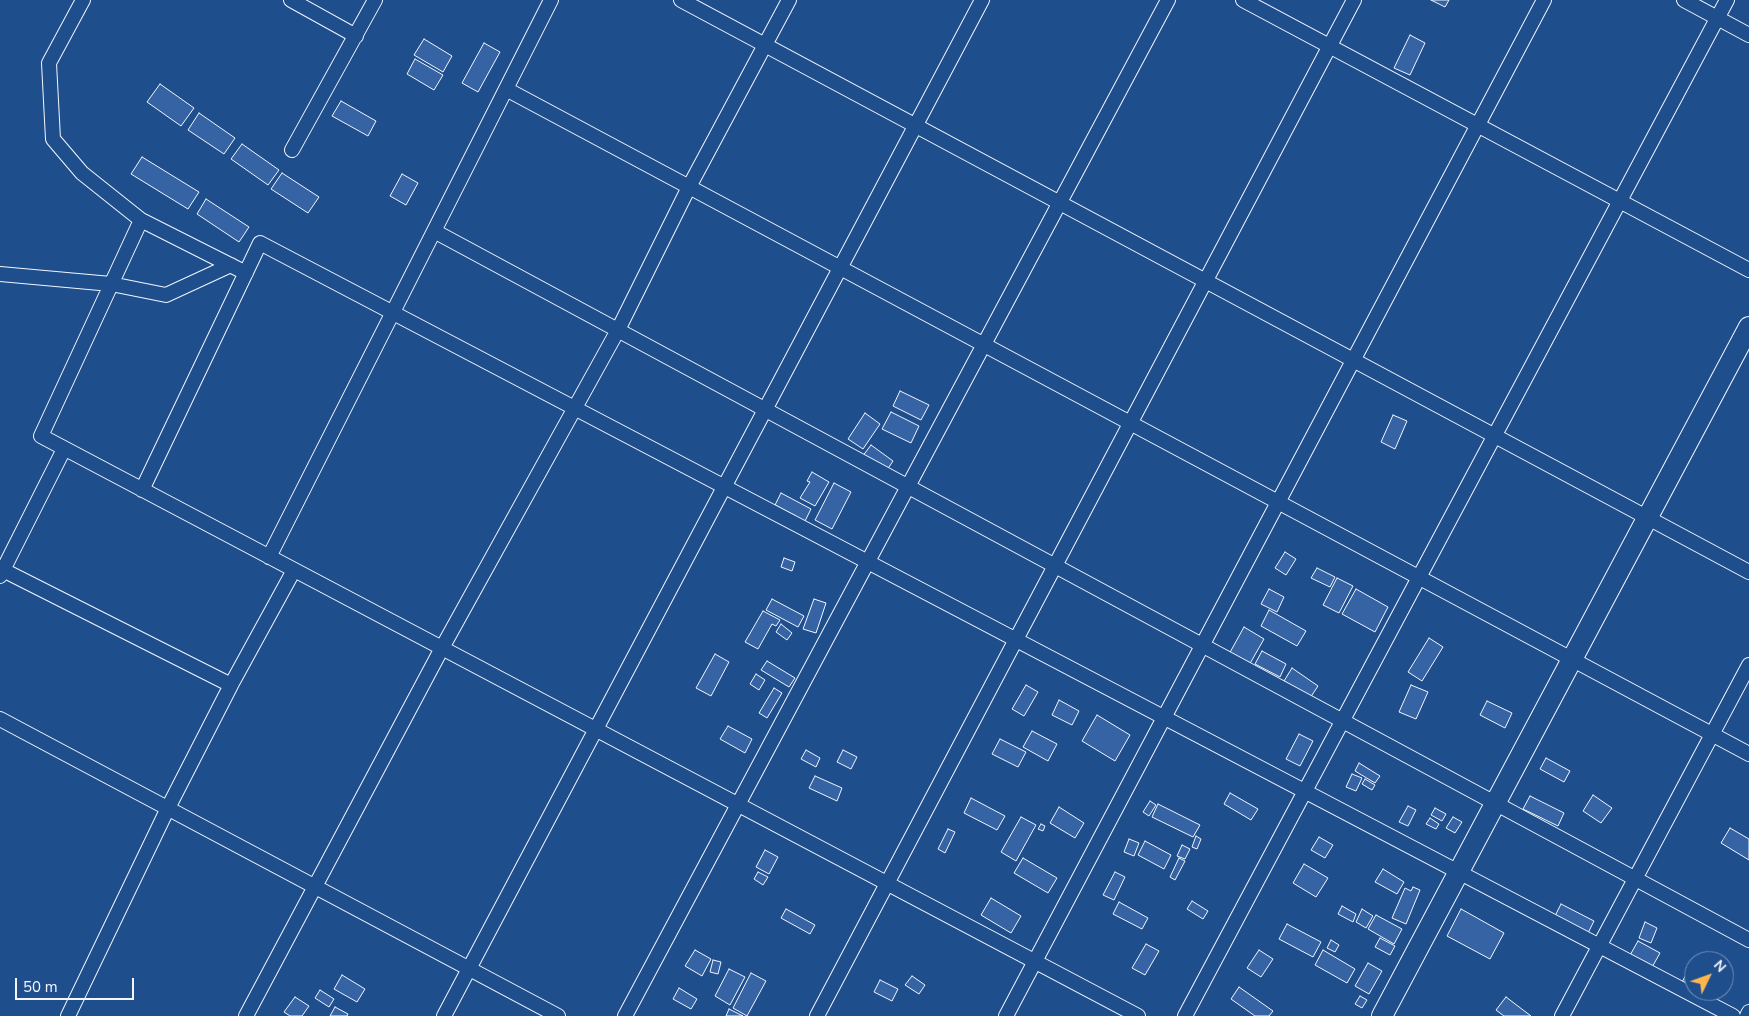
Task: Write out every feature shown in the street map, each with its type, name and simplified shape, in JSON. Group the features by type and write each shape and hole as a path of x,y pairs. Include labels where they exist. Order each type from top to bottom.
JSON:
{"street":[{"path":"82,0 50,63 53,139 82,173 141,220 246,273"},
{"path":"291,0 356,36"},
{"path":"292,150 375,0"},
{"path":"269,557 551,0"},
{"path":"681,0 1749,572"},
{"path":"246,1016 442,648 618,330 689,187 790,0"},
{"path":"444,1016 982,0"},
{"path":"625,1016 1168,0"},
{"path":"1243,0 1749,270"},
{"path":"817,1016 1354,0"},
{"path":"1006,1016 1544,0"},
{"path":"1684,0 1749,35"},
{"path":"1185,1016 1727,0"},
{"path":"506,89 1749,754"},
{"path":"141,220 41,436 1138,1016"},
{"path":"434,231 1749,940"},
{"path":"142,490 260,243 1732,1016"},
{"path":"0,274 111,284 166,295 231,265"},
{"path":"1382,1016 1749,327"},
{"path":"64,448 1,573 231,685"},
{"path":"68,1016 168,808 231,685 294,570"},
{"path":"1562,1016 1749,665"},
{"path":"0,719 558,1016"},
{"path":"1747,1016 1749,1012"}],"building":[{"path":"1431,0 1449,0 1445,7"},
{"path":"1410,35 1425,43 1410,75 1394,68"},
{"path":"424,39 452,56 443,72 414,55"},
{"path":"484,43 500,52 478,92 462,83"},
{"path":"415,59 443,75 434,90 407,74"},
{"path":"160,84 194,108 181,126 147,102"},
{"path":"341,101 376,121 368,136 332,116"},
{"path":"199,113 235,138 224,154 188,130"},
{"path":"242,144 279,170 268,185 231,159"},
{"path":"142,157 199,192 188,209 131,174"},
{"path":"282,173 319,197 308,213 271,189"},
{"path":"402,174 418,183 406,205 390,196"},
{"path":"206,199 249,227 239,242 197,214"},
{"path":"900,391 929,405 921,420 893,406"},
{"path":"891,412 919,426 911,443 882,429"},
{"path":"865,413 880,424 863,449 848,439"},
{"path":"1393,415 1407,421 1395,449 1381,442"},
{"path":"871,445 893,461 885,473 862,457"},
{"path":"812,472 829,482 815,506 800,498 810,482 807,481"},
{"path":"834,483 851,492 832,529 815,520"},
{"path":"781,493 811,509 803,525 794,520 796,516 775,505"},
{"path":"1285,552 1296,559 1286,575 1275,568"},
{"path":"784,558 795,562 792,571 781,567"},
{"path":"1317,568 1335,577 1330,587 1311,578"},
{"path":"1337,578 1353,586 1339,613 1323,605"},
{"path":"1269,589 1284,597 1277,612 1261,604"},
{"path":"1356,589 1388,607 1375,632 1342,614"},
{"path":"772,599 804,616 798,627 766,610"},
{"path":"814,599 826,603 816,633 803,629"},
{"path":"1269,610 1306,631 1297,646 1261,626"},
{"path":"763,611 780,620 776,626 772,624 758,649 745,642"},
{"path":"781,624 792,633 787,640 776,632"},
{"path":"1244,627 1264,639 1248,667 1228,656"},
{"path":"1429,638 1443,647 1422,681 1408,672"},
{"path":"1262,651 1286,664 1280,677 1255,664"},
{"path":"715,654 729,662 711,696 696,688"},
{"path":"767,661 795,678 789,687 761,670"},
{"path":"1292,668 1318,686 1310,698 1284,681"},
{"path":"756,674 765,680 759,690 750,684"},
{"path":"1026,685 1038,692 1024,716 1012,709"},
{"path":"1411,685 1428,692 1416,719 1399,712"},
{"path":"774,688 782,693 767,718 759,713"},
{"path":"1059,700 1079,711 1072,725 1052,715"},
{"path":"1487,701 1512,713 1505,728 1480,715"},
{"path":"1097,715 1130,735 1115,761 1082,741"},
{"path":"728,726 752,739 745,753 720,739"},
{"path":"1032,731 1057,744 1048,761 1023,747"},
{"path":"1299,734 1313,741 1300,766 1286,759"},
{"path":"1000,739 1026,752 1018,767 992,754"},
{"path":"806,750 820,758 816,767 801,759"},
{"path":"843,750 857,757 851,769 837,762"},
{"path":"1546,758 1570,771 1564,782 1540,769"},
{"path":"1359,763 1380,776 1375,783 1355,771"},
{"path":"1352,774 1362,778 1356,791 1346,787"},
{"path":"815,776 842,788 837,801 809,788"},
{"path":"1365,779 1375,785 1372,790 1362,784"},
{"path":"1230,793 1258,809 1251,820 1224,804"},
{"path":"1593,795 1612,808 1601,823 1583,811"},
{"path":"1530,796 1564,813 1558,826 1523,809"},
{"path":"971,798 1005,816 997,830 964,813"},
{"path":"1150,801 1156,805 1149,816 1143,812"},
{"path":"1158,804 1200,825 1193,837 1152,817"},
{"path":"1408,806 1416,810 1408,826 1399,822"},
{"path":"1059,807 1084,823 1075,838 1050,823"},
{"path":"1435,808 1446,814 1442,821 1431,815"},
{"path":"1021,817 1036,825 1016,861 1001,852"},
{"path":"1453,817 1462,822 1455,833 1446,828"},
{"path":"1430,818 1439,824 1436,829 1426,824"},
{"path":"1041,824 1045,826 1043,831 1038,829"},
{"path":"1730,828 1749,839 1749,860 1721,843"},
{"path":"948,829 955,832 945,853 938,849"},
{"path":"1196,836 1201,839 1197,849 1192,847"},
{"path":"1319,837 1333,845 1325,858 1311,850"},
{"path":"1129,839 1139,843 1134,856 1124,852"},
{"path":"1145,841 1171,855 1164,869 1138,855"},
{"path":"1182,845 1190,849 1185,859 1177,856"},
{"path":"765,850 778,857 769,874 756,867"},
{"path":"1023,858 1057,878 1048,893 1014,873"},
{"path":"1179,858 1185,861 1175,880 1170,877"},
{"path":"1304,864 1328,878 1316,897 1293,883"},
{"path":"1383,869 1404,882 1397,894 1375,882"},
{"path":"758,872 768,877 763,885 754,879"},
{"path":"1115,872 1125,877 1114,900 1103,895"},
{"path":"1413,887 1420,890 1406,924 1392,918 1405,888 1411,891"},
{"path":"991,898 1021,916 1011,933 981,915"},
{"path":"1192,901 1208,911 1203,919 1187,909"},
{"path":"1119,902 1148,918 1142,929 1113,914"},
{"path":"1561,904 1594,921 1587,935 1554,918"},
{"path":"1342,906 1356,914 1353,922 1338,914"},
{"path":"786,909 815,925 810,934 781,918"},
{"path":"1362,909 1373,916 1366,928 1356,922"},
{"path":"1461,909 1504,933 1490,959 1447,936"},
{"path":"1376,915 1402,929 1394,944 1368,929"},
{"path":"1645,922 1657,928 1651,943 1639,938"},
{"path":"1287,924 1321,942 1313,957 1279,939"},
{"path":"1380,938 1395,946 1390,955 1375,947"},
{"path":"1331,940 1339,945 1335,952 1327,948"},
{"path":"1638,941 1660,953 1651,969 1629,957"},
{"path":"1146,944 1159,951 1145,975 1132,968"},
{"path":"695,950 711,959 702,976 685,966"},
{"path":"1259,950 1273,959 1261,977 1247,968"},
{"path":"1323,950 1355,969 1347,983 1315,965"},
{"path":"713,960 721,962 718,974 710,972"},
{"path":"1368,963 1382,971 1369,994 1355,986"},
{"path":"729,969 745,977 730,1005 715,996"},
{"path":"751,973 766,981 747,1016 733,1008"},
{"path":"342,975 365,989 357,1002 334,989"},
{"path":"912,976 925,985 919,994 905,985"},
{"path":"880,980 898,989 892,1001 874,992"},
{"path":"1239,987 1273,1011 1269,1016 1255,1016 1231,999"},
{"path":"679,988 697,999 691,1009 673,999"},
{"path":"320,990 334,999 329,1007 315,998"},
{"path":"1360,996 1367,1000 1362,1008 1355,1004"},
{"path":"295,997 309,1006 302,1016 290,1016 284,1012"},
{"path":"1506,997 1531,1016 1504,1016 1496,1010"},
{"path":"335,1007 348,1014 347,1016 330,1016"},
{"path":"729,1009 743,1016 726,1016"}]}
